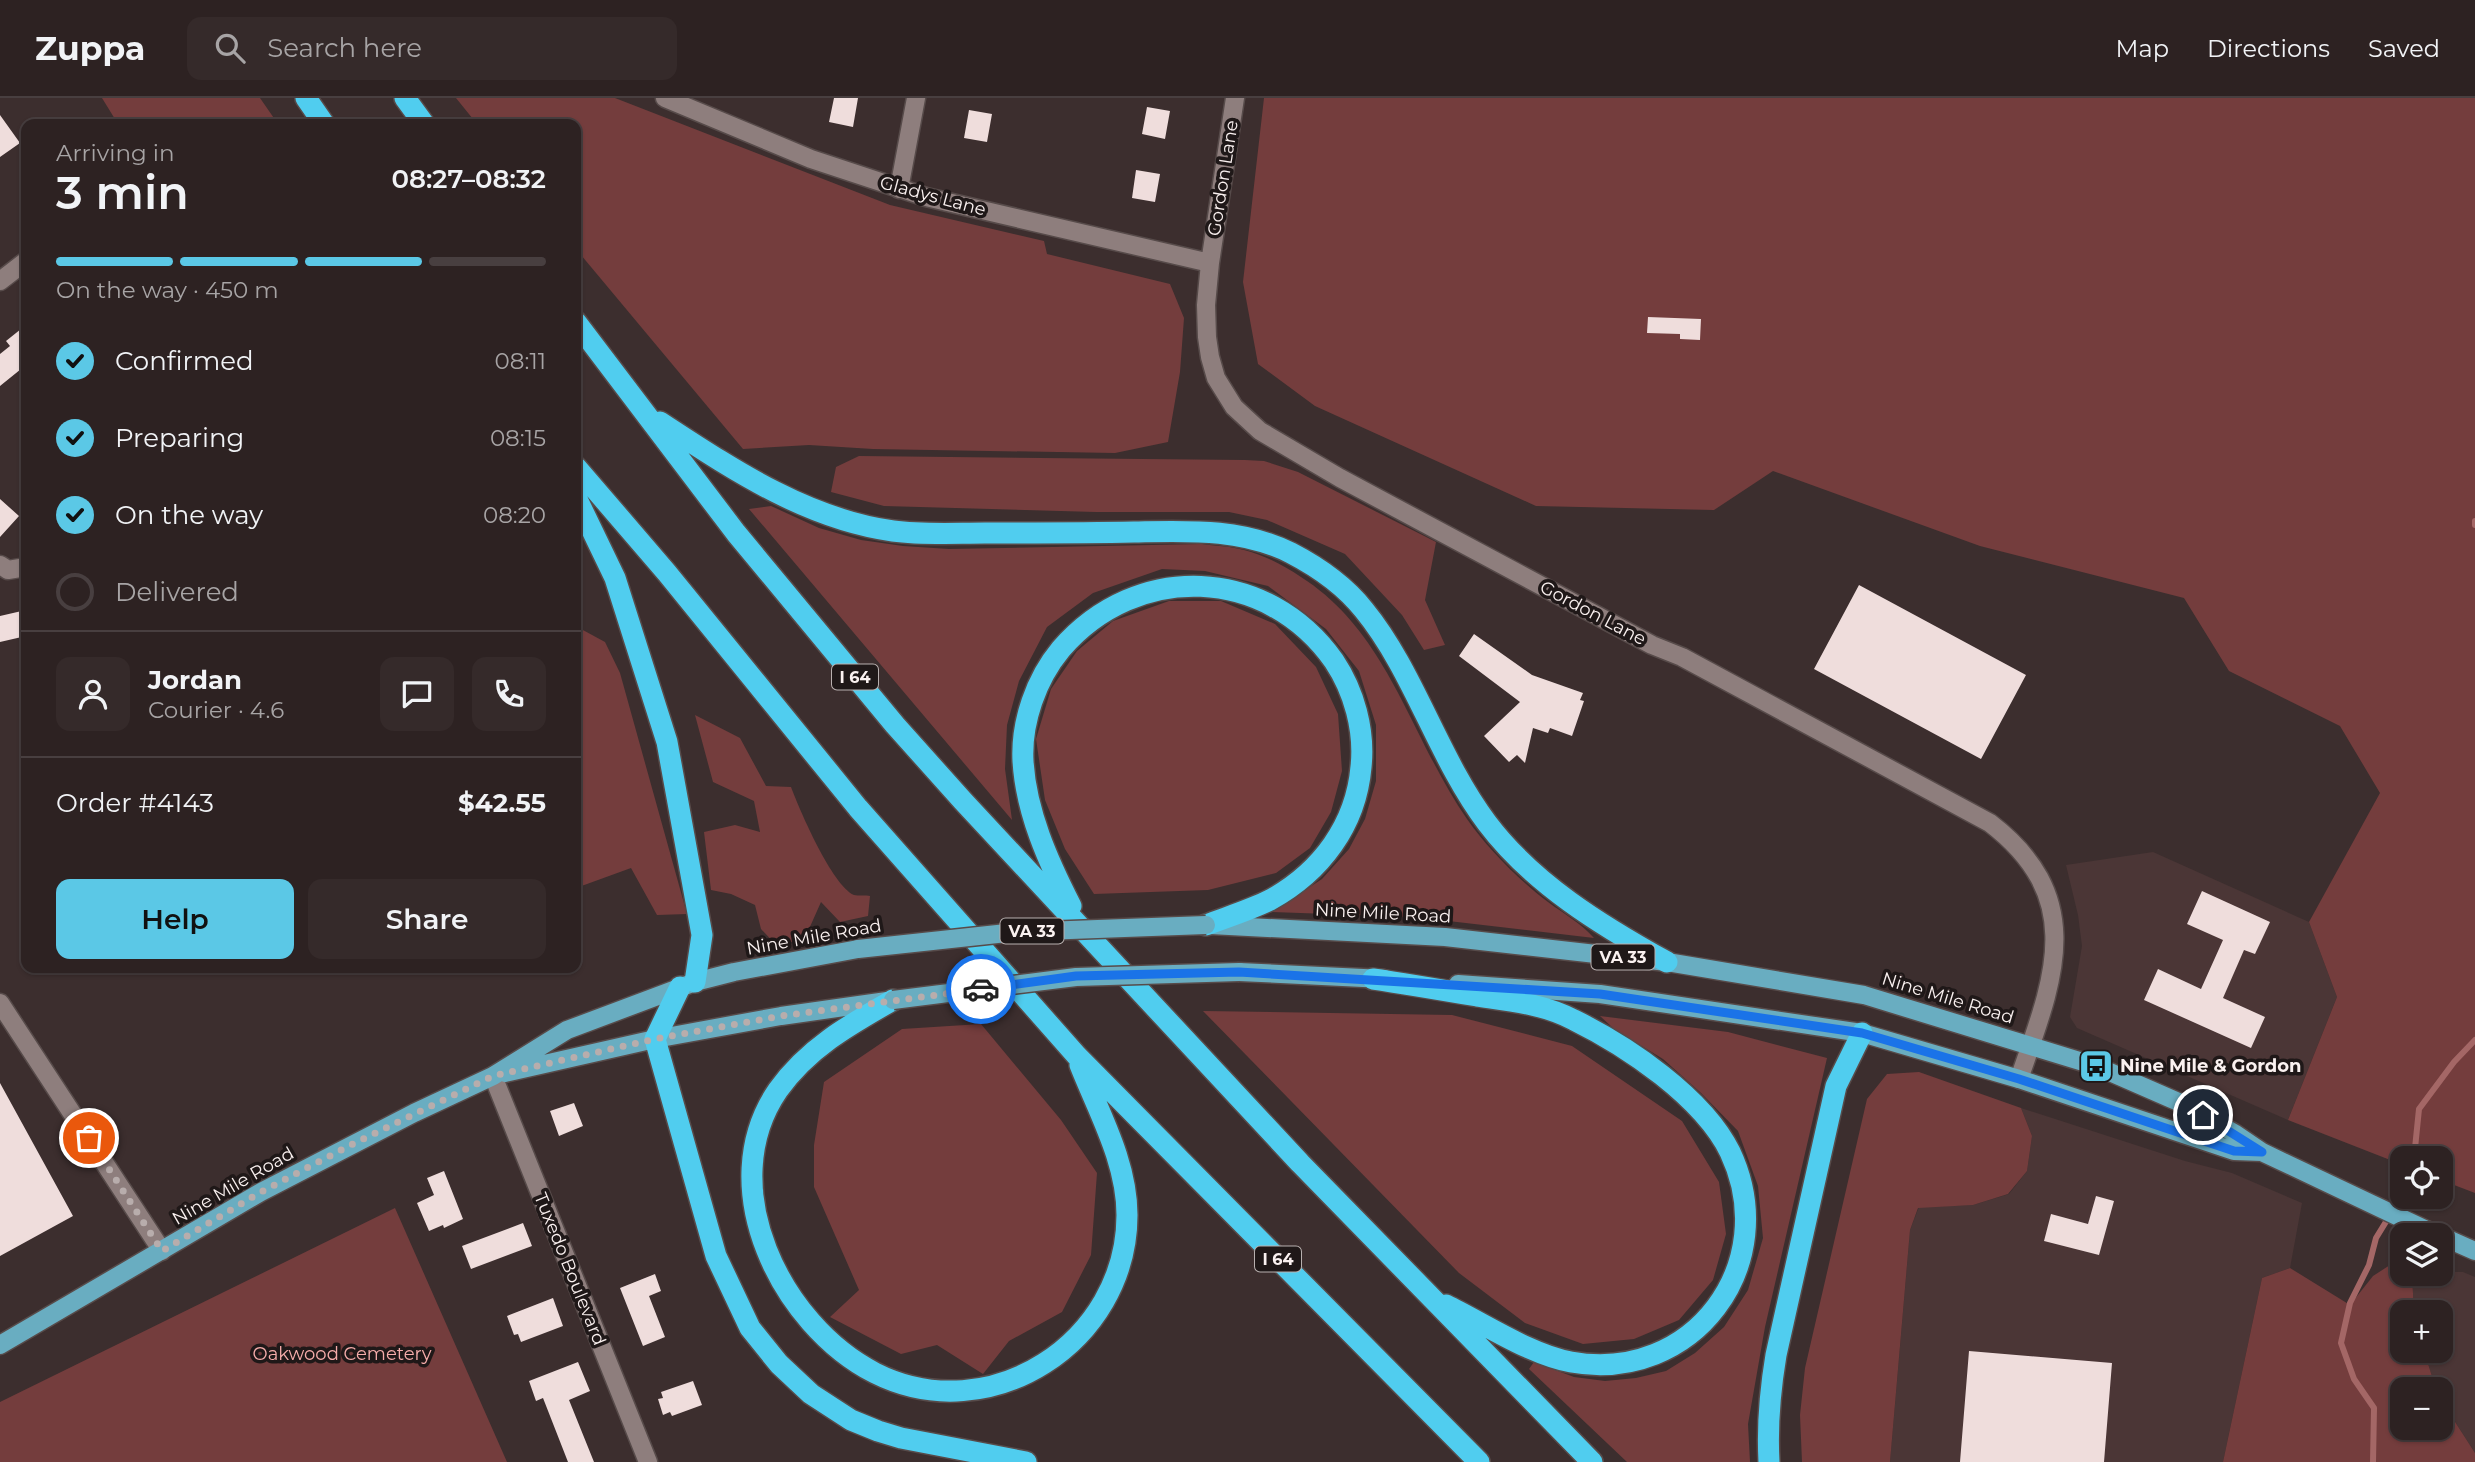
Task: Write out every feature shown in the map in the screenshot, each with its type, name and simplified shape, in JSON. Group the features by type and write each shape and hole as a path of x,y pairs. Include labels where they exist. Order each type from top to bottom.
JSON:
{"highway":[{"path":"306,98 321,119"},
{"path":"404,98 420,119"},
{"name":"I 64","path":"581,328 736,533 963,802 1300,1163 1592,1462"},
{"path":"647,413 792,501 829,516 862,525 918,533 1202,531 1257,540 1288,551 1329,576 1363,608 1389,646 1460,781 1498,837 1563,897 1611,931 1667,961"},
{"name":"I 64","path":"581,473 667,573 858,808 1076,1056 1479,1462"},
{"path":"581,507 615,578 667,742 702,934 687,985 655,1039 716,1256 750,1328 779,1364 811,1394 851,1420 878,1432 1027,1462"},
{"path":"1081,927 1055,875 1030,804 1023,759 1024,735 1031,703 1048,666 1072,636 1090,621 1105,610 1138,595 1190,586 1228,589 1248,595 1274,607 1307,630 1339,670 1357,714 1361,739 1360,779 1354,803 1343,830 1329,851 1311,871 1268,901 1206,925"},
{"path":"1373,979 1539,1006 1574,1020 1634,1056 1679,1091 1710,1123 1729,1151 1741,1179 1746,1205 1741,1261 1724,1298 1693,1333 1674,1346 1649,1357 1622,1363 1600,1364 1560,1359 1537,1351 1432,1298"},
{"path":"894,1000 842,1029 799,1063 766,1112 756,1148 752,1191 759,1228 766,1247 780,1278 794,1299 821,1333 846,1356 877,1374 902,1383 939,1390 974,1390 1007,1382 1045,1364 1066,1349 1082,1334 1104,1304 1122,1260 1127,1201 1116,1154 1076,1056"},
{"path":"1769,1462 1771,1385 1776,1355 1836,1086 1862,1033"}],"main road":[{"name":"Nine Mile Road","path":"0,1345 261,1192 338,1151 493,1076 567,1030 687,985 734,972 858,948 1016,932 1206,925 1445,937 1667,961 1864,995 2096,1066 2183,1104 2262,1152 2415,1223"},
{"name":"Nine Mile Road","path":"493,1076 655,1039 781,1016 894,1000 1076,976 1239,972 1600,994 1862,1033 2019,1079 2234,1151 2262,1152"},
{"name":"Nine Mile Road","path":"2453,1242 2475,1251"}],"street":[{"name":"Gladys Lane","path":"665,98 811,159 926,197 1210,263"},
{"path":"899,188 916,98"},
{"name":"Gordon Lane","path":"1235,98 1206,305 1210,357 1216,378 1227,397 1247,421 1260,431 1340,478 1652,645 1692,663 1990,823 2001,832 2033,866 2051,906 2054,934 2053,969 2046,1002 2019,1079"},
{"path":"0,281 21,265"},
{"path":"0,565 8,570 21,568"},
{"path":"0,1003 162,1251"},
{"name":"Tuxedo Boulevard","path":"493,1076 648,1462"}],"shaded area":[{"path":"2153,852 2309,922 2337,997 2288,1120 2077,1028 2070,1017 2082,946 2066,865"},
{"path":"2021,1108 2185,1161 2232,1173 2302,1203 2290,1268 2262,1278 2223,1462 1890,1462 1910,1230 1919,1207 1973,1205 2009,1194 2027,1171 2032,1136"},
{"path":"2453,1272 2463,1272 2475,1277 2475,1453 2453,1419 2453,1377 2432,1377 2428,1363 2453,1363 2453,1300 2413,1300 2413,1286 2453,1286"}],"green space":[{"path":"102,98 260,98 275,119 115,119"},
{"path":"456,98 615,98 890,205 1044,241 1047,254 1170,284 1184,318 1180,372 1168,442 1115,453 873,449 809,445 743,449 581,255 581,119 473,119"},
{"path":"1264,98 2475,98 2475,1193 2453,1185 2453,1146 2390,1146 2390,1160 2288,1120 2337,997 2309,922 2380,793 2340,726 2229,671 2184,598 1980,546 1773,471 1714,510 1536,506 1315,406 1258,364 1243,282"},
{"path":"859,456 1264,461 1298,472 1436,542 1425,600 1445,645 1424,650 1402,615 1345,554 1267,520 1229,512 1096,512 884,506 831,492 836,467"},
{"path":"771,506 819,528 861,540 903,546 949,549 1202,544 1244,550 1280,565 1331,600 1356,627 1396,688 1447,787 1484,841 1526,884 1594,938 1414,917 1272,912 1322,879 1349,849 1365,819 1376,781 1376,725 1359,671 1326,629 1268,586 1205,571 1162,569 1093,593 1047,627 1019,681 1007,725 1005,769 1012,820 749,509"},
{"path":"1169,601 1221,601 1275,624 1316,667 1338,714 1342,771 1331,812 1310,848 1276,873 1208,890 1094,894 1065,849 1045,800 1036,739 1051,689 1077,651 1113,621"},
{"path":"581,629 605,642 620,673 687,914 657,915 631,868 581,886"},
{"path":"695,715 740,738 766,786 791,787 818,846 836,877 854,895 870,896 868,916 840,922 821,902 805,938 777,946 761,929 755,905 731,894 711,890 704,832 735,825 760,832 754,801 713,782"},
{"path":"1203,1011 1452,1015 1572,1046 1682,1121 1719,1182 1726,1234 1713,1280 1679,1320 1634,1339 1583,1344 1525,1323 1459,1273"},
{"path":"1600,1016 1728,1032 1827,1058 1765,1327 1748,1424 1750,1462 1627,1462 1529,1369 1534,1362 1574,1377 1605,1381 1666,1371 1695,1353 1724,1327 1748,1290 1763,1238 1758,1186 1738,1131 1663,1059 1614,1029"},
{"path":"981,1024 1061,1120 1097,1173 1091,1255 1062,1312 1009,1341 983,1374 937,1345 901,1354 830,1317 859,1290 814,1187 814,1145 824,1082 902,1029"},
{"path":"1919,1072 2021,1108 2032,1136 2027,1171 2008,1194 1973,1205 1918,1208 1910,1230 1890,1462 1802,1462 1800,1415 1805,1368 1867,1099 1887,1074"},
{"name":"Oakwood Cemetery","path":"395,1208 507,1462 0,1462 0,1402"},
{"path":"2390,1265 2390,1286 2413,1286 2413,1300 2390,1300 2390,1363 2428,1363 2432,1377 2390,1377 2390,1440 2453,1440 2453,1419 2475,1453 2475,1462 2223,1462 2262,1278 2290,1268 2350,1305 2373,1276"}],"building":[{"path":"834,98 858,98 853,127 829,122"},
{"path":"1147,107 1170,111 1165,139 1142,134"},
{"path":"969,110 992,114 987,142 964,138"},
{"path":"0,115 20,143 0,157"},
{"path":"1136,170 1160,174 1155,202 1132,198"},
{"path":"1648,317 1701,319 1700,340 1680,339 1680,334 1647,333"},
{"path":"21,329 21,369 0,386 0,354 10,346 6,341"},
{"path":"0,499 19,516 0,537"},
{"path":"1859,585 2026,675 1981,759 1814,669"},
{"path":"21,611 21,637 0,642 0,616"},
{"path":"1474,634 1532,675 1583,693 1580,700 1584,701 1572,736 1550,728 1548,733 1533,728 1525,763 1517,755 1509,762 1484,736 1520,702 1459,656"},
{"path":"2202,891 2270,922 2255,954 2244,950 2223,998 2265,1017 2251,1048 2144,1000 2158,969 2201,989 2223,940 2187,924"},
{"path":"0,1083 73,1216 0,1256"},
{"path":"574,1103 583,1126 559,1136 550,1111"},
{"path":"444,1171 463,1219 444,1228 443,1225 429,1231 417,1203 434,1195 427,1178"},
{"path":"2096,1196 2114,1201 2099,1255 2044,1241 2051,1214 2088,1224"},
{"path":"523,1223 532,1246 471,1269 462,1246"},
{"path":"655,1274 661,1291 649,1296 665,1337 643,1346 620,1288"},
{"path":"553,1298 563,1326 521,1342 518,1334 514,1335 507,1316"},
{"path":"1969,1351 2112,1363 2104,1462 1960,1462"},
{"path":"578,1362 590,1391 569,1400 594,1462 568,1462 543,1398 536,1401 529,1381"},
{"path":"693,1381 702,1405 672,1416 670,1412 663,1415 658,1399 663,1398 661,1392"}],"waterway":[{"path":"2415,1146 2419,1109 2454,1062 2475,1040"},
{"path":"2373,1462 2374,1408 2354,1379 2341,1343 2350,1303 2369,1265 2376,1238 2394,1209"}],"way so far":[{"path":"89,1138 162,1251 261,1192 414,1113 493,1076 655,1039 781,1016 981,989"}],"place":[{"name":"Nine Mile & Gordon","path":"2096,1066"}],"route":[{"path":"981,989 1076,976 1239,972 1600,994 1862,1033 2019,1079 2234,1151 2262,1152 2203,1115"}]}
